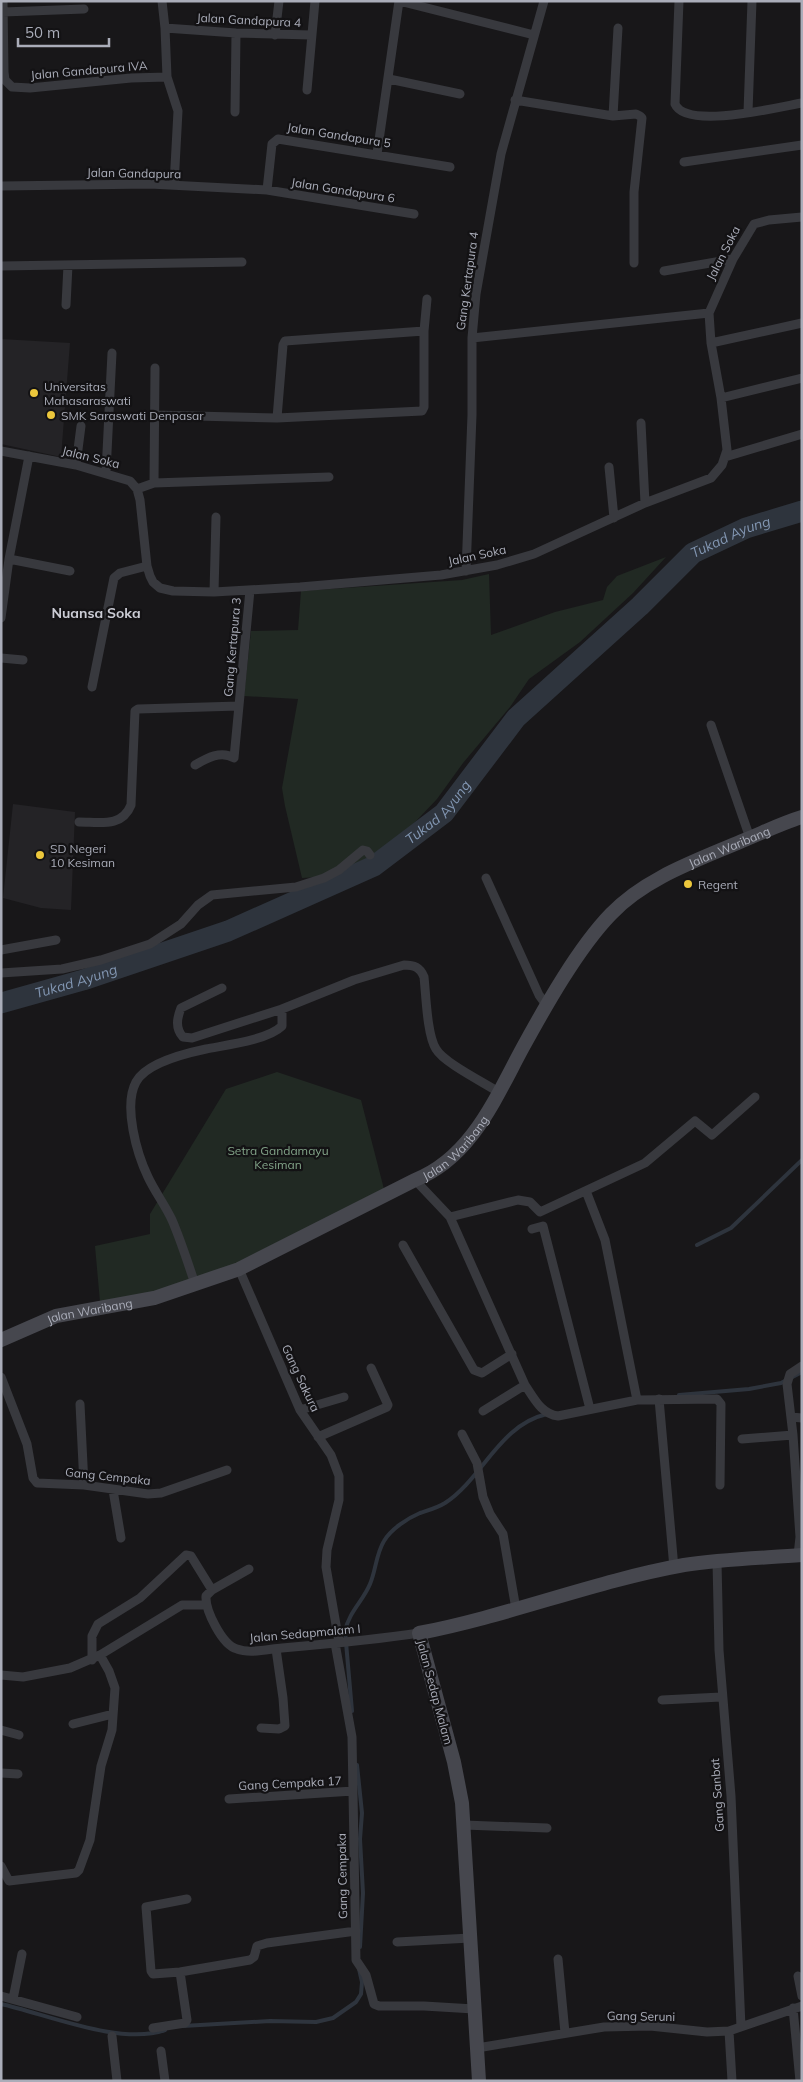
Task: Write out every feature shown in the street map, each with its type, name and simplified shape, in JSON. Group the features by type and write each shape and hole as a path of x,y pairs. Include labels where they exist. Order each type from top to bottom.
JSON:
{"street":[{"name":"Jalan Gandapura IVA","path":"3,1 4,72 5,80 12,87 30,88 131,78 166,77"},
{"path":"162,1 165,28 166,77 178,111 174,185"},
{"path":"275,35 279,1"},
{"name":"Jalan Gandapura 4","path":"307,90 315,1"},
{"path":"378,154 399,1 534,35"},
{"name":"Gang Kertapura 4","path":"466,571 472,415 472,338 476,294 501,154 544,1"},
{"path":"679,1 675,104 677,108 687,114 704,117 802,103"},
{"path":"748,112 752,1"},
{"path":"3,12 84,9"},
{"name":"Jalan Gandapura 4","path":"165,28 275,35 311,35"},
{"path":"614,116 618,28"},
{"path":"235,112 236,33"},
{"path":"389,79 460,94"},
{"path":"515,100 614,116 636,114 642,118 634,192 634,263"},
{"name":"Jalan Gandapura 5","path":"267,190 272,144 278,139 450,166"},
{"path":"684,162 802,145"},
{"name":"Jalan Gandapura","path":"1,186 174,185 267,190"},
{"name":"Jalan Gandapura 6","path":"267,190 414,214"},
{"name":"Jalan Soka","path":"1,451 76,465 106,472 130,481 137,489 140,500 147,566 153,582 164,590 214,592 441,575 466,571 534,554 645,502 711,478 718,471 725,457 726,441 721,398 711,343 709,313 733,259 754,224 769,220 802,217"},
{"path":"664,271 733,259"},
{"path":"1,266 242,262"},
{"path":"66,305 68,264"},
{"path":"154,416 277,418 422,411 424,406 424,331 427,299"},
{"path":"472,338 709,313"},
{"path":"711,343 802,322"},
{"path":"277,418 283,345 286,341 424,331"},
{"path":"106,472 112,354"},
{"path":"154,483 155,368"},
{"path":"721,398 802,378"},
{"path":"641,423 645,502"},
{"path":"76,465 81,426"},
{"path":"725,457 802,434"},
{"path":"1,618 9,559 29,456"},
{"path":"609,467 614,518"},
{"path":"137,489 154,483 329,477"},
{"path":"214,592 216,517"},
{"path":"9,559 70,570"},
{"path":"92,687 114,578 120,573 147,566"},
{"name":"Gang Kertapura 3","path":"195,765 219,755 228,755 234,758 250,590"},
{"path":"1,658 23,660"},
{"name":"Gang Kertapura 3","path":"79,822 117,821 128,812 131,805 134,716 138,708 239,706"},
{"path":"711,725 750,838"},
{"name":"Jalan Waribang","path":"1,1340 56,1316 140,1301 239,1268 432,1173 454,1156 480,1124 500,1093 547,1006 594,935 612,913 644,888 687,865 802,817"},
{"path":"1,973 62,969 126,952 150,944 181,924 198,905 212,895 296,887 332,874 363,850 367,851 370,855"},
{"path":"486,878 539,995 547,1006"},
{"path":"1,950 56,940"},
{"path":"222,988 182,1008 179,1015 178,1029 183,1037 192,1038 282,1009 354,980 404,965 412,965 421,971 424,977 431,1032 435,1047 447,1060 500,1093"},
{"path":"195,1284 172,1220 150,1181 142,1162 132,1120 132,1091 136,1081 152,1067 189,1053 253,1039 277,1031 282,1026 282,1009"},
{"path":"450,1217 518,1200 530,1202 540,1212 646,1163 695,1121 712,1135 754,1097"},
{"path":"415,1180 450,1217 525,1385 549,1414 558,1416 589,1406 636,1398 712,1398 719,1400 721,1436 720,1485"},
{"path":"586,1191 605,1240 636,1398"},
{"path":"532,1229 543,1226 589,1406"},
{"path":"404,1245 474,1370 482,1372 512,1354"},
{"name":"Gang Sakura","path":"239,1268 300,1410 331,1455 338,1476 339,1500 327,1550 326,1567 342,1642"},
{"path":"800,1555 793,1435 787,1381 794,1370 802,1366"},
{"path":"318,1437 387,1407 388,1405 371,1368"},
{"name":"Gang Cempaka","path":"1,1377 27,1444 34,1481 44,1484 84,1485 138,1494 162,1493 226,1470"},
{"path":"483,1411 525,1385"},
{"path":"300,1410 344,1397"},
{"path":"659,1399 674,1568"},
{"path":"80,1404 84,1485"},
{"path":"791,1417 802,1418"},
{"path":"462,1434 477,1463 483,1497 490,1514 503,1534 516,1609"},
{"path":"742,1439 793,1435"},
{"path":"113,1490 121,1538"},
{"path":"92,1660 92,1636 98,1624 140,1598 186,1555 191,1556 212,1590"},
{"name":"Jalan Sedap Malam","path":"478,2081 464,1825 458,1776 419,1633 674,1568 717,1562 800,1555"},
{"name":"Gang Sanbat","path":"717,1562 721,1698 731,1796 741,2027"},
{"path":"1,1675 23,1677 45,1674 92,1660 182,1605 206,1605 206,1596 212,1590 249,1569"},
{"name":"Jalan Sedapmalam I","path":"206,1605 214,1623 229,1645 242,1650 276,1649 419,1633"},
{"name":"Gang Cempaka","path":"342,1642 352,1737 356,1931 360,1966 374,2004 379,2006 409,2005 474,2009"},
{"path":"261,1728 279,1729 285,1726 276,1649"},
{"path":"1,1866 8,1881 77,1872 93,1829 98,1778 103,1755 112,1734 113,1681 100,1655"},
{"path":"662,1700 721,1698"},
{"path":"73,1724 113,1714"},
{"path":"1,1730 19,1735"},
{"path":"1,1773 18,1774"},
{"name":"Gang Cempaka 17","path":"229,1799 353,1792"},
{"path":"464,1825 547,1828"},
{"path":"187,1899 149,1905 145,1909 152,1973 156,1975 250,1960 254,1957 256,1948 261,1945 356,1931"},
{"path":"396,1942 470,1938"},
{"path":"12,1999 22,1954"},
{"path":"558,1959 565,2033"},
{"path":"153,2028 185,2023 187,2020 180,1972"},
{"path":"798,1976 802,1996"},
{"path":"1,1996 77,2017"},
{"path":"797,2007 800,2081"},
{"name":"Gang Seruni","path":"476,2048 565,2033 630,2026 707,2032 728,2031 797,2007"},
{"path":"728,2031 732,2081"},
{"path":"112,2036 117,2081"},
{"path":"161,2052 165,2081"}],"shaded area":[{"name":"Universitas Mahasaraswati","path":"1,339 70,343 61,457 1,444"},
{"name":"SD Negeri 10 Kesiman","path":"13,804 75,812 71,910 41,908 3,898"}],"green space":[{"path":"666,557 633,593 580,642 529,679 510,707 463,763 437,799 398,840 366,860 319,877 302,878 282,788 298,699 244,696 251,631 298,630 301,591 462,580 489,574 491,635 555,612 603,600 607,587 617,576"},
{"name":"Setra Gandamayu Kesiman","path":"277,1072 361,1100 385,1193 237,1265 143,1296 100,1302 95,1246 150,1234 150,1214 226,1089"}],"waterway":[{"name":"Tukad Ayung","path":"1,1003 83,980 228,931 374,866 444,813 516,718 640,606 693,553 746,528 802,511"},
{"path":"697,1245 731,1228 802,1160"},
{"path":"679,1395 749,1389 781,1383 802,1372"},
{"path":"352,1711 345,1631 353,1612 370,1584 379,1551 384,1541 395,1528 405,1521 445,1503 470,1480 492,1453 516,1429 530,1420 547,1414"},
{"path":"357,1765 362,1813 360,1839 363,1893 360,1947"},
{"path":"183,2026 270,2021 316,2022 333,2018 356,2002 361,1994 362,1982 359,1969"},
{"path":"1,2004 83,2027 106,2031 147,2034 165,2030"}],"place":[{"name":"Universitas Mahasaraswati","path":"34,393"},
{"name":"SMK Saraswati Denpasar","path":"51,415"},
{"name":"SD Negeri 10 Kesiman","path":"40,855"},
{"name":"Regent","path":"688,884"}],"district":[{"name":"Nuansa Soka","path":"96,613"}]}
